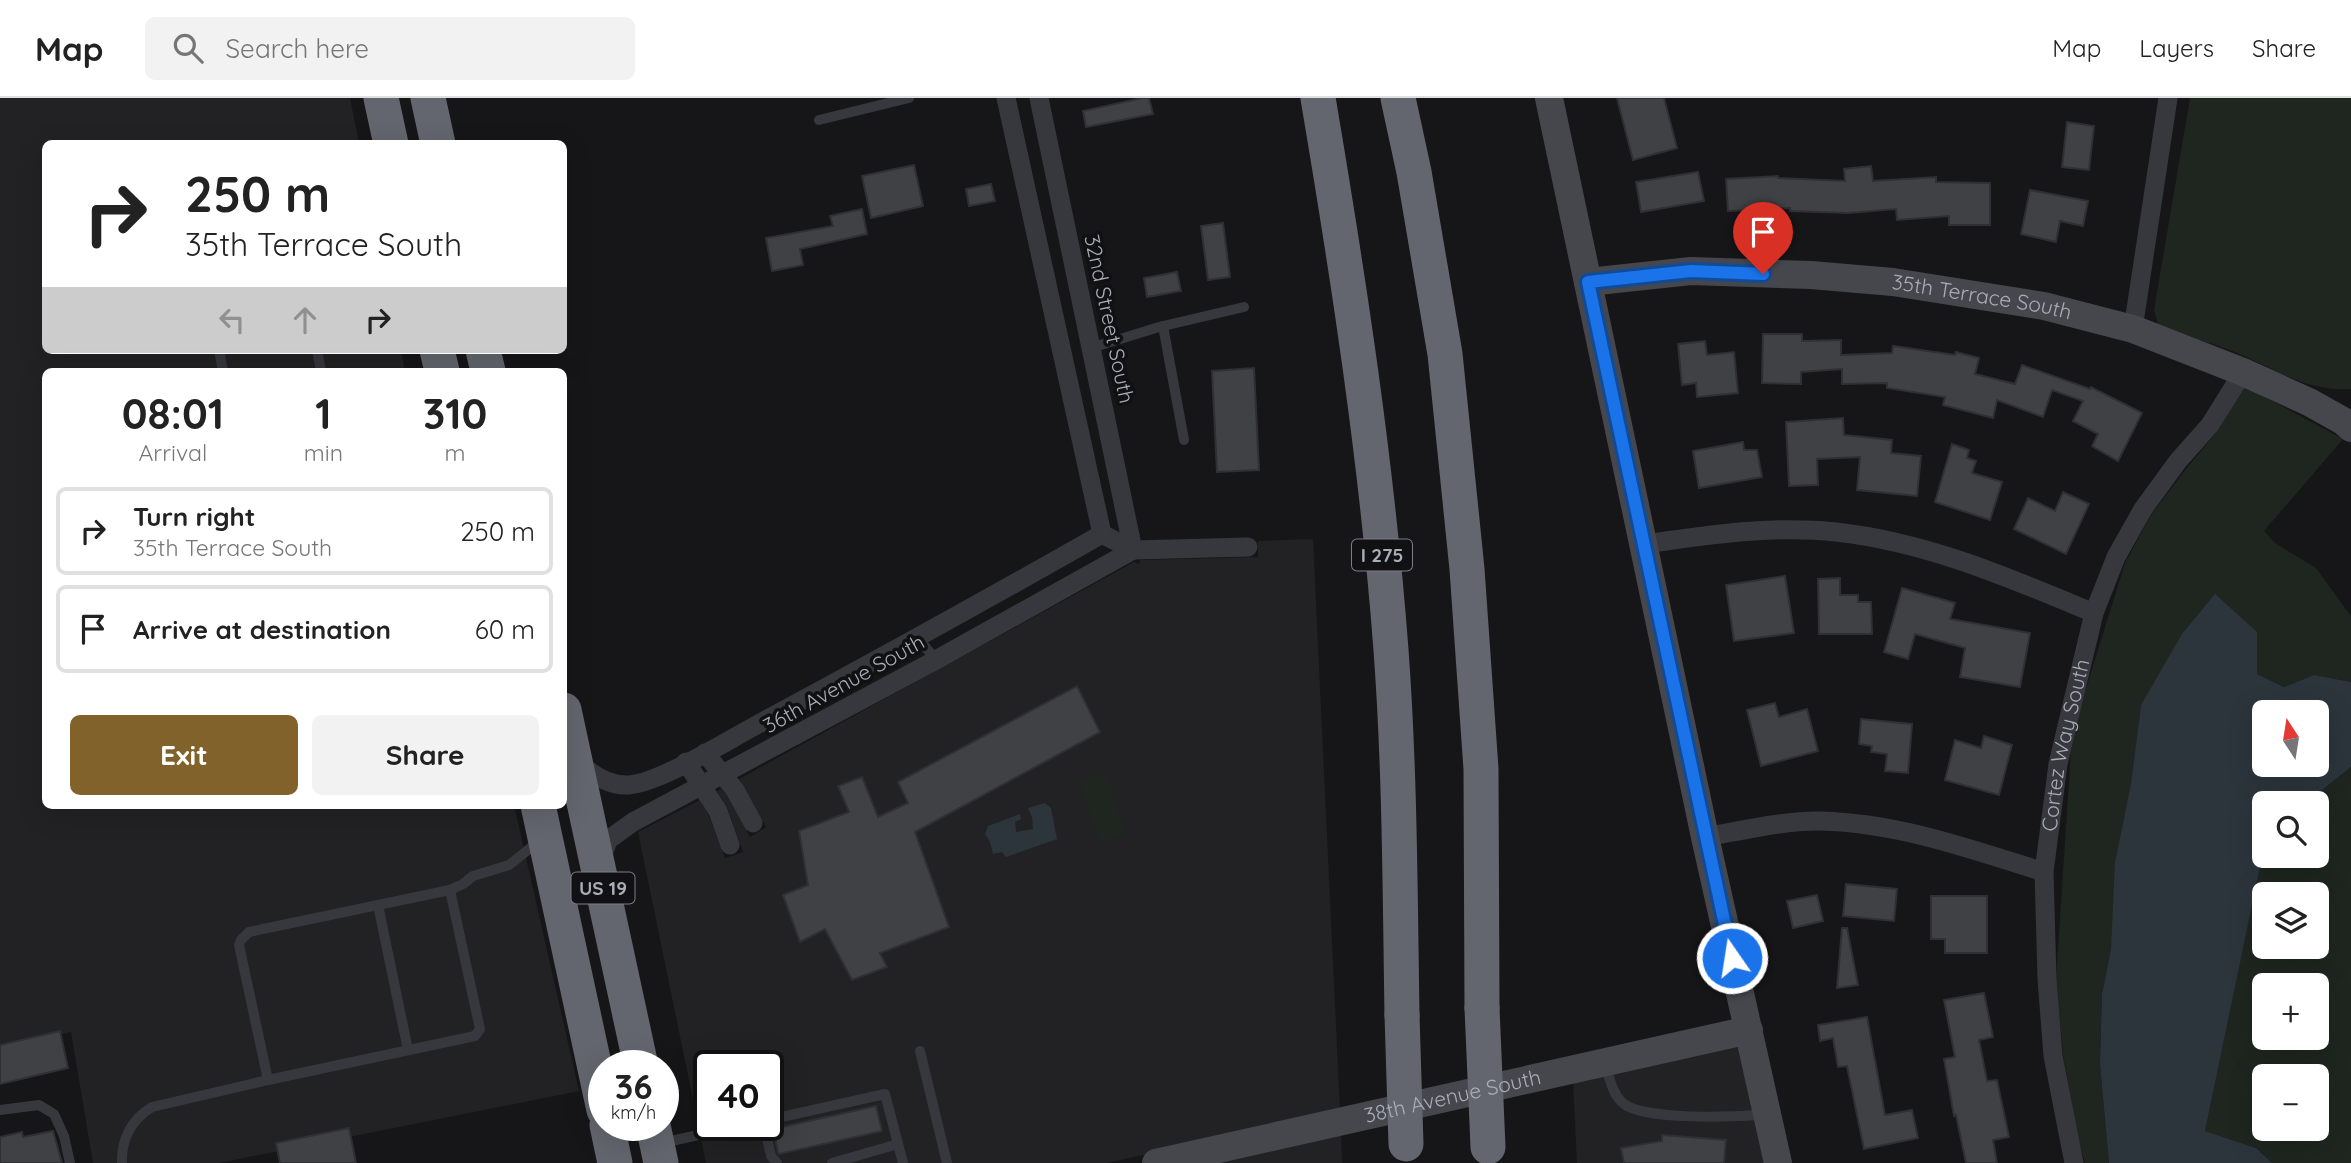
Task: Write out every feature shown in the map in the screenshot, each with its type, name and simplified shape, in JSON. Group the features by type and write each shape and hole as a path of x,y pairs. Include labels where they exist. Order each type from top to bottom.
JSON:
{"highway":[{"path":"381,98 390,140"},
{"path":"428,98 437,140"},
{"name":"I 275","path":"1318,98 1351,293 1373,467 1391,650 1399,815 1407,1153"},
{"path":"1398,98 1414,172 1445,354 1466,555 1481,769 1482,1008 1489,1155"},
{"name":"US 19","path":"567,724 574,758 576,811 600,874 637,1050"},
{"path":"541,821 567,853 574,868 611,1020 630,1050"},
{"name":"US 19","path":"541,821 591,1050"},
{"path":"610,1141 615,1163"}],"street":[{"path":"1006,98 1101,534"},
{"name":"32nd Street South","path":"1039,98 1133,550"},
{"path":"1549,98 1705,837 1778,1163"},
{"path":"2133,329 2168,98"},
{"name":"35th Terrace South","path":"1588,282 1691,271 1811,275 1893,282 2032,304 2133,329 2243,372 2348,422"},
{"name":"Cortez Way South","path":"2074,1163 2053,1056 2047,979 2044,872 2058,764 2094,613 2116,558 2143,509 2178,461 2210,425 2243,372"},
{"path":"1645,544 1717,533 1835,532 1903,544 1983,567 2094,613"},
{"name":"36th Avenue South","path":"574,758 601,779 614,784 644,782 705,753 919,638 1101,534 1133,550"},
{"name":"36th Avenue South","path":"600,874 601,859 608,840 633,822 936,660 1133,550 1248,547"},
{"path":"705,753 735,790 752,822"},
{"path":"686,762 718,811 730,845"},
{"path":"1705,837 1759,827 1820,821 1891,828 1939,839 2044,872"},
{"name":"38th Avenue South","path":"1156,1163 1749,1030"}],"lane":[{"path":"819,120 909,98"},
{"path":"1091,348 1163,326 1244,307"},
{"path":"1163,326 1184,440"},
{"path":"919,638 936,660"},
{"path":"268,1080 239,945 249,932 450,890 472,876 509,865 541,821"},
{"path":"122,1163 122,1147 126,1136 136,1119 152,1107 475,1036 480,1029 450,890"},
{"path":"378,905 408,1050"},
{"path":"920,1051 947,1163"},
{"path":"1605,1063 1620,1101 1637,1111 1740,1118 1767,1113"},
{"path":"784,1116 885,1094 903,1163"},
{"path":"0,1110 40,1105 54,1114 64,1136 70,1163"},
{"path":"657,1144 693,1136"},
{"path":"768,1141 771,1156 777,1163"},
{"path":"832,1163 898,1144"}],"shaded area":[{"path":"0,98 350,98 358,140 42,140 42,354 402,354 404,368 42,368 42,809 515,809 579,1091 219,1163 93,1163 71,1032 0,1048"},
{"path":"2190,98 2351,98 2351,389 2305,383 2235,352 2158,325 2154,310"},
{"path":"2244,386 2343,439 2264,531 2275,543 2316,568 2351,616 2351,682 2314,675 2284,687 2257,674 2257,632 2141,705 2111,949 2102,994 2100,1065 2109,1163 2085,1163 2063,1055 2056,979 2071,751 2085,692 2125,563 2151,515 2217,432"},
{"path":"1313,539 1340,1111 1107,1163 706,1163 701,1141 784,1141 784,1050 693,1050 693,1100 638,832 700,800 725,858 743,852 727,807 717,791 721,789 728,796 750,837 766,827 739,779 1134,562 1139,564 1140,560 1258,557 1258,541"},
{"path":"2215,594 2257,632 2257,674 2284,687 2314,675 2351,682 2351,767 2321,791 2252,791 2252,868 2260,868 2257,882 2252,882 2252,905 2205,1131 2256,1148 2272,1163 2109,1163 2100,1065 2102,994 2111,949 2115,863 2131,784 2141,705 2182,634"},
{"path":"2351,767 2351,1163 2272,1163 2256,1148 2205,1131 2252,902 2252,959 2329,959 2329,882 2256,882 2259,868 2329,868 2329,791 2321,791"},
{"path":"1106,772 1126,834 1100,843 1079,780"},
{"path":"1045,803 1051,808 1057,839 1006,857 1002,852 993,854 985,834 988,826 1020,814 1021,819 1015,822 1016,832 1033,829 1028,808"},
{"path":"1742,1043 1768,1163 1577,1163 1573,1081"},
{"path":"1341,1132 1342,1163 1205,1163"}],"building":[{"path":"1149,98 1153,114 1086,127 1083,111"},
{"path":"1617,98 1664,98 1677,148 1633,160"},
{"path":"2067,122 2094,126 2089,170 2062,167"},
{"path":"914,165 923,206 871,218 862,176"},
{"path":"1871,166 1873,181 1936,177 1936,182 1990,183 1990,225 1949,225 1949,216 1897,220 1896,209 1848,213 1790,211 1790,208 1728,211 1726,179 1778,176 1845,181 1844,169"},
{"path":"1698,172 1704,201 1641,212 1636,182"},
{"path":"991,184 995,201 969,206 966,189"},
{"path":"2030,190 2088,201 2083,226 2060,221 2056,242 2021,234"},
{"path":"862,209 867,234 800,249 803,265 772,271 766,238 833,226 830,216"},
{"path":"1223,223 1230,277 1208,280 1201,226"},
{"path":"1177,272 1181,291 1147,297 1144,278"},
{"path":"1763,334 1802,334 1802,341 1841,340 1841,355 1892,353 1893,346 1955,355 1956,352 1979,358 1975,374 2015,384 2022,365 2090,389 2091,387 2142,413 2118,461 2092,446 2098,434 2073,421 2083,401 2052,390 2043,417 1997,400 1993,418 1943,405 1945,397 1887,388 1887,383 1842,384 1842,369 1801,372 1801,384 1762,383"},
{"path":"1705,341 1707,355 1734,352 1738,393 1697,397 1696,383 1682,385 1678,344"},
{"path":"1254,368 1259,470 1217,472 1212,371"},
{"path":"1843,418 1844,435 1892,440 1891,453 1921,456 1917,496 1857,490 1860,457 1817,459 1818,485 1789,486 1786,422"},
{"path":"1743,442 1744,450 1757,450 1762,477 1699,488 1693,451"},
{"path":"1952,444 1969,450 1967,458 1976,461 1972,473 2002,482 1990,520 1935,502"},
{"path":"2063,492 2089,504 2066,554 2014,529 2028,498 2055,511"},
{"path":"1785,576 1794,633 1734,641 1726,585"},
{"path":"1840,578 1840,595 1858,595 1858,602 1871,602 1872,634 1819,634 1818,579"},
{"path":"1902,588 1955,603 1950,619 2030,633 2020,687 1960,677 1965,648 1915,634 1908,659 1884,652"},
{"path":"1077,686 1100,732 915,832 949,927 880,953 887,967 852,980 825,929 800,942 783,895 808,885 799,831 849,812 838,786 862,777 878,817 908,803 898,782"},
{"path":"1775,703 1779,717 1807,709 1818,751 1761,766 1747,710"},
{"path":"1861,719 1912,724 1908,773 1885,771 1887,754 1871,752 1872,746 1859,744"},
{"path":"1984,736 2012,745 1999,795 1945,780 1955,740 1981,748"},
{"path":"1846,884 1897,889 1894,921 1843,916"},
{"path":"1817,895 1823,921 1793,928 1787,901"},
{"path":"1931,896 1987,896 1987,953 1945,953 1945,939 1931,939"},
{"path":"1842,928 1847,928 1858,985 1837,988"},
{"path":"1984,993 1993,1037 1979,1040 1987,1081 1997,1080 2009,1137 1993,1140 1997,1163 1966,1163 1944,1059 1955,1057 1944,1000"},
{"path":"1867,1017 1885,1115 1912,1110 1918,1138 1864,1149 1847,1066 1838,1067 1833,1038 1820,1041 1818,1025"},
{"path":"60,1031 68,1068 0,1084 0,1045"},
{"path":"876,1106 882,1131 779,1154 776,1141 784,1141 784,1127"},
{"path":"349,1128 356,1163 280,1163 276,1143"},
{"path":"53,1131 62,1163 0,1163 0,1137 22,1132 23,1137"},
{"path":"1662,1135 1726,1140 1724,1163 1624,1163 1621,1148 1662,1141"}],"route":[{"path":"1732,958 1588,282 1691,271 1763,274"}]}
